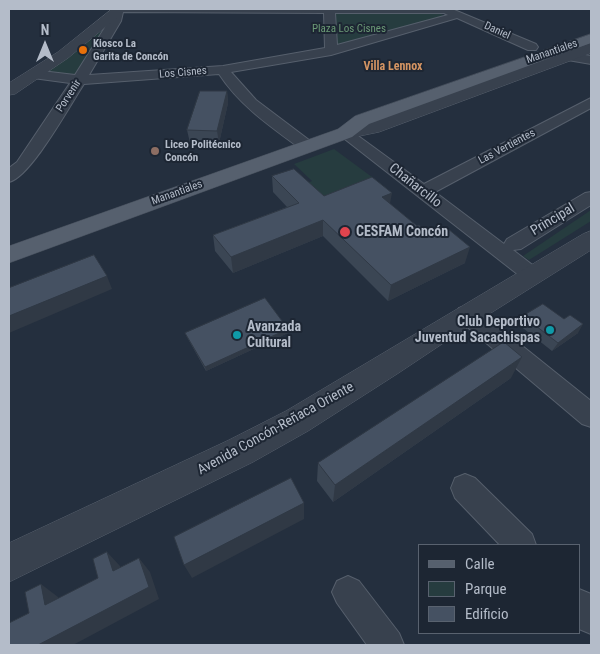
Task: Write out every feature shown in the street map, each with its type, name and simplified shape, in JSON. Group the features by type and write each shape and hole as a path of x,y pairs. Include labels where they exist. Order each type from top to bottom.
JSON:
{"main road":[{"name":"Manantiales","path":"9,255 346,132 362,120 591,38"}],"street":[{"name":"Daniel","path":"120,9 439,10 461,15 532,47"},
{"path":"9,90 78,44 120,9"},
{"name":"Porvenir","path":"9,177 23,165 80,80 115,21 120,9"},
{"name":"Los Cisnes","path":"34,74 80,80 223,70 331,51 461,15 476,9"},
{"path":"329,10 331,51"},
{"name":"Manantiales","path":"346,132 372,128 591,48"},
{"path":"567,56 591,60"},
{"path":"223,70 232,84 249,101 307,146"},
{"name":"Las Vertientes","path":"422,192 591,102"},
{"name":"Chañarcillo","path":"346,132 532,276"},
{"name":"Principal","path":"514,244 591,197"},
{"name":"Avenida Concón-Reñaca Oriente","path":"9,563 214,464 289,425 387,366 466,314 591,240"},
{"path":"466,314 591,416"},
{"path":"465,488 520,544"},
{"path":"348,592 387,645"},
{"path":"580,606 591,618"}],"green space":[{"name":"Plaza Los Cisnes","path":"333,13 441,14 447,17 343,47 334,45"},
{"path":"106,28 74,76 41,72"},
{"path":"334,149 372,177 321,200 304,185 312,181 294,164"},
{"path":"591,210 591,221 529,260 523,256"}],"building":[{"path":"200,91 227,91 217,131 187,130"},
{"path":"294,169 324,196 372,177 392,193 382,197 417,226 419,225 431,235 447,228 470,247 391,285 323,220 231,257 213,235 299,203 272,176"},
{"path":"94,255 107,276 9,316 9,288"},
{"name":"Avanzada Cultural","path":"265,298 288,329 205,367 185,333"},
{"path":"543,304 564,319 570,315 583,324 558,343 523,316"},
{"path":"504,342 522,357 335,485 318,463"},
{"path":"291,478 304,503 184,565 174,537"},
{"path":"107,552 113,571 139,558 149,587 38,645 9,645 9,623 29,613 25,592 41,584 45,605 98,578 93,559"}],"place":[{"name":"Kiosco La Garita de Concón","path":"83,50"},
{"name":"Liceo Politécnico Concón","path":"155,151"},
{"name":"CESFAM Concón","path":"345,232"},
{"name":"Club Deportivo Juventud Sacachispas","path":"550,330"},
{"name":"Avanzada Cultural","path":"237,335"}],"district":[{"name":"Villa Lennox","path":"393,67"}]}
